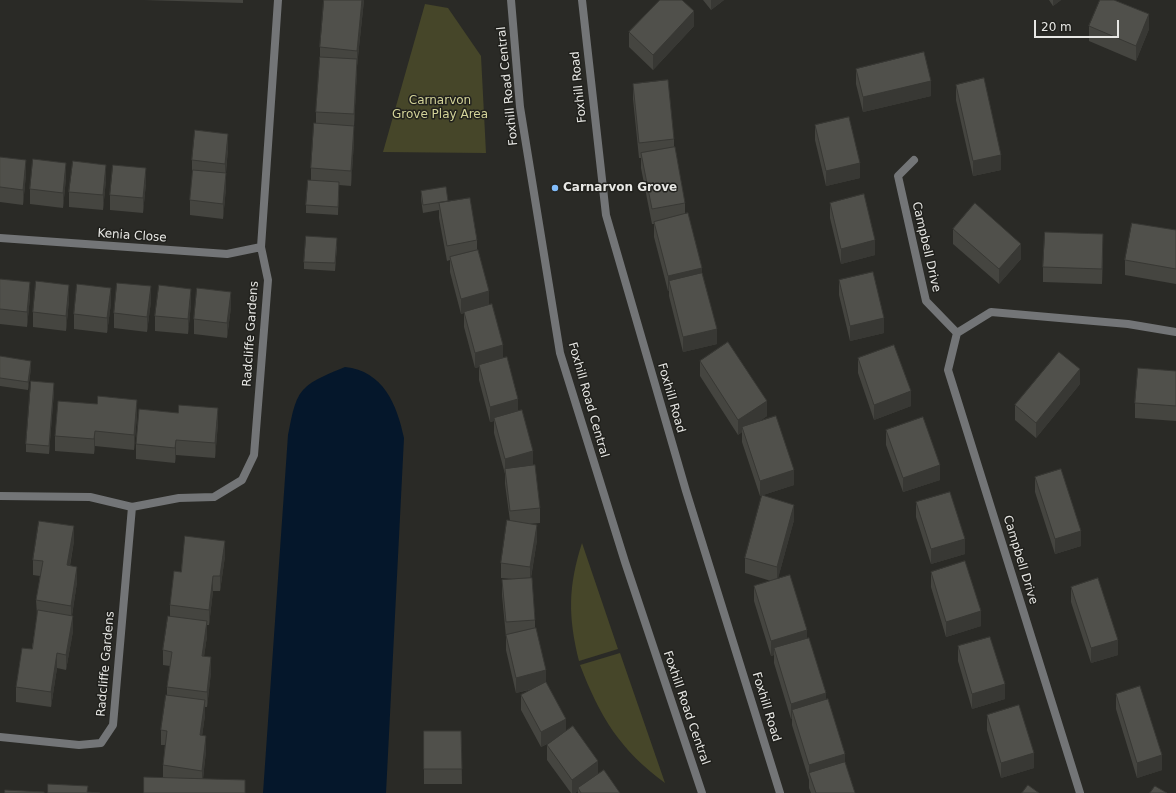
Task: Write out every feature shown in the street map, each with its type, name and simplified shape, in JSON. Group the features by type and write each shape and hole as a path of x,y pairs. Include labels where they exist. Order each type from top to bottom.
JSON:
{"street":[{"name":"Radcliffe Gardens","path":"0,496 90,497 132,507 179,498 214,497 242,480 254,455 268,288 268,280 261,246 278,0"},
{"name":"Foxhill Road Central","path":"511,0 520,107 560,353 625,562 702,793"},
{"name":"Foxhill Road","path":"582,0 606,215 683,483 780,793"},
{"name":"Campbell Drive","path":"914,160 898,176 926,301 957,333 948,370 1080,793"},
{"name":"Kenia Close","path":"0,238 227,254 261,246"},
{"path":"957,333 991,312 1128,324 1176,332"},
{"name":"Radcliffe Gardens","path":"0,737 78,745 101,743 112,725 132,507"}],"green space":[{"name":"Carnarvon Grove Play Area","path":"425,4 448,8 481,56 486,153 383,152"},
{"path":"582,543 618,649 579,661 575,645 571,615 571,602 574,574"},
{"path":"620,653 665,783 649,771 636,758 613,731 595,701 580,665"}],"water":[{"path":"345,367 358,370 379,382 386,391 397,413 404,438 386,793 263,793 288,435 291,418 297,400 307,386 317,379"}],"building":[{"path":"324,0 362,0 357,51 320,47"},
{"path":"660,0 682,0 694,11 653,55 629,32"},
{"path":"1100,0 1114,0 1149,14 1136,46 1089,26"},
{"path":"924,52 931,81 863,97 856,69"},
{"path":"320,57 357,59 354,114 316,112"},
{"path":"984,78 1001,155 973,161 956,85"},
{"path":"668,80 674,139 639,143 633,84"},
{"path":"849,117 860,163 826,171 815,125"},
{"path":"314,123 354,126 351,171 311,168"},
{"path":"195,130 228,134 225,164 192,160"},
{"path":"675,147 685,203 652,209 641,153"},
{"path":"0,157 26,160 23,190 0,187"},
{"path":"33,159 66,163 63,193 30,189"},
{"path":"73,161 106,165 103,195 69,192"},
{"path":"113,165 146,168 143,198 110,195"},
{"path":"193,170 226,173 223,204 190,200"},
{"path":"308,180 339,182 338,207 306,205"},
{"path":"446,187 448,201 423,205 421,191"},
{"path":"864,194 875,240 841,249 830,203"},
{"path":"470,198 477,240 447,246 439,203"},
{"path":"975,203 1021,244 999,269 953,229"},
{"path":"688,213 702,268 668,276 654,222"},
{"path":"1132,223 1176,230 1176,269 1125,260"},
{"path":"1045,232 1103,234 1102,269 1043,267"},
{"path":"306,236 337,238 335,263 304,262"},
{"path":"478,250 489,291 461,299 450,257"},
{"path":"873,272 884,318 850,326 839,280"},
{"path":"702,273 717,329 683,337 669,281"},
{"path":"0,279 30,282 27,312 0,309"},
{"path":"36,281 69,285 66,316 33,312"},
{"path":"117,283 151,286 147,317 114,313"},
{"path":"77,284 111,288 107,318 74,314"},
{"path":"159,285 191,289 188,319 155,316"},
{"path":"197,288 231,292 227,323 194,319"},
{"path":"492,304 503,345 475,353 464,312"},
{"path":"728,342 767,401 738,420 700,361"},
{"path":"894,345 911,391 874,405 858,358"},
{"path":"1059,352 1080,369 1036,423 1015,405"},
{"path":"0,356 31,361 28,382 0,378"},
{"path":"507,357 518,399 490,407 479,365"},
{"path":"1138,368 1176,371 1176,406 1135,403"},
{"path":"31,381 54,383 49,446 26,444"},
{"path":"98,396 137,400 134,435 95,431 94,439 55,436 58,401 97,404"},
{"path":"179,405 218,408 215,443 176,440 175,448 136,444 139,409 178,413"},
{"path":"522,410 533,451 505,459 494,418"},
{"path":"776,416 794,470 760,481 742,427"},
{"path":"923,417 940,465 903,478 886,430"},
{"path":"535,465 540,508 510,511 505,469"},
{"path":"1061,469 1081,531 1055,539 1035,477"},
{"path":"950,492 965,539 931,549 916,502"},
{"path":"762,495 794,505 777,567 745,558"},
{"path":"507,520 537,525 530,567 501,563"},
{"path":"39,521 74,526 67,565 77,567 71,606 36,600 43,561 33,560"},
{"path":"185,536 225,541 220,576 213,576 209,610 170,605 174,571 181,572"},
{"path":"965,561 981,611 946,622 931,572"},
{"path":"790,575 807,630 771,641 754,586"},
{"path":"532,578 535,620 506,622 502,580"},
{"path":"1098,578 1118,640 1091,648 1071,587"},
{"path":"38,610 73,616 66,655 57,653 51,692 16,687 22,648 32,649"},
{"path":"168,616 207,621 202,656 211,657 207,692 167,687 172,652 163,650"},
{"path":"536,628 546,670 516,678 506,635"},
{"path":"990,637 1005,684 972,694 958,646"},
{"path":"809,638 826,693 791,704 774,648"},
{"path":"546,682 566,719 541,732 521,695"},
{"path":"1140,686 1162,755 1137,763 1116,694"},
{"path":"166,695 205,700 200,735 206,736 202,771 163,765 167,731 161,730"},
{"path":"828,699 845,754 809,765 792,710"},
{"path":"1019,705 1034,753 1001,763 987,715"},
{"path":"573,726 598,761 572,780 547,745"},
{"path":"424,731 461,731 462,769 424,769"},
{"path":"845,762 855,793 816,793 809,773"},
{"path":"604,770 620,793 581,793 578,788"},
{"path":"144,777 245,780 245,793 144,793"},
{"path":"48,784 88,786 87,792 100,793 48,793"},
{"path":"1028,785 1039,793 1022,793"},
{"path":"1155,786 1167,793 1150,793"},
{"path":"5,790 44,792 44,793 5,793"}],"place":[{"name":"Carnarvon Grove","path":"555,188"}]}
